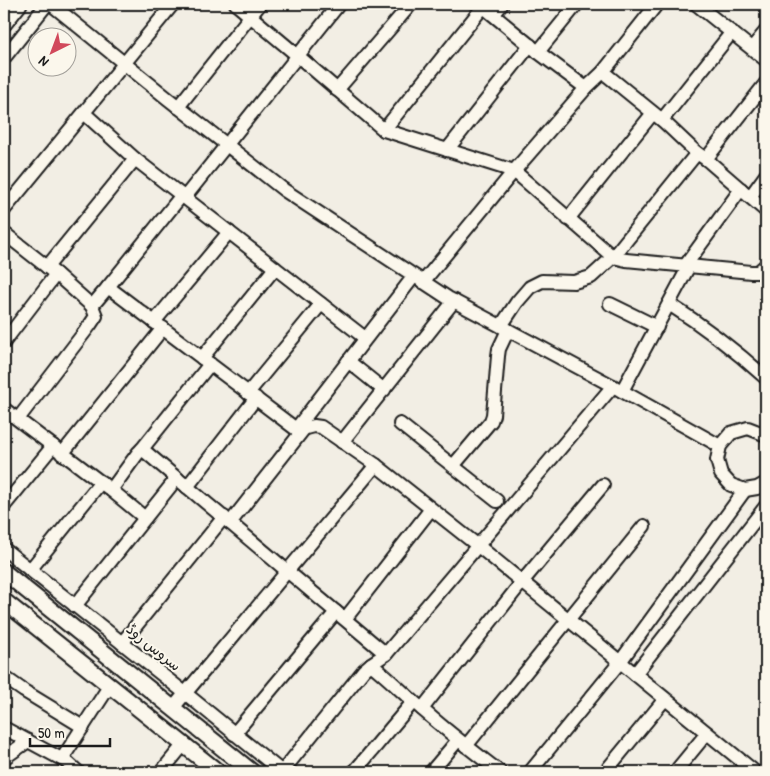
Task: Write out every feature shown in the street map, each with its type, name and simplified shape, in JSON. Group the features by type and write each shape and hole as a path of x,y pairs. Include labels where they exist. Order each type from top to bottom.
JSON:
{"main road":[{"path":"4,23 19,4"},
{"path":"4,572 252,772"},
{"path":"5,605 110,685 218,772"}],"street":[{"path":"4,58 46,4"},
{"path":"51,4 284,190 418,279 454,302 720,446"},
{"path":"4,210 173,4"},
{"path":"236,4 384,130 514,172 613,257 626,260 751,272 758,272 766,265"},
{"path":"178,107 260,4"},
{"path":"92,306 227,145 339,4"},
{"path":"337,90 411,4"},
{"path":"384,130 486,8 502,4"},
{"path":"448,150 534,49 577,4"},
{"path":"122,643 227,520 299,429 365,338 514,172 586,88 603,72 657,4"},
{"path":"696,4 766,60"},
{"path":"486,8 534,49 586,88"},
{"path":"752,48 766,31"},
{"path":"568,219 732,32"},
{"path":"603,72 657,116 766,211"},
{"path":"453,466 491,421 499,349 505,328 517,302 530,287 542,281 574,282 591,278 613,257 766,83"},
{"path":"84,113 135,159 365,338"},
{"path":"4,342 52,271 135,159"},
{"path":"282,772 364,670 386,654 477,545 617,389 657,327 687,266 746,193 766,175"},
{"path":"4,506 57,450 159,325 229,232"},
{"path":"4,233 92,306 96,316 90,326 9,416 106,486 145,518"},
{"path":"30,570 142,449 275,268"},
{"path":"108,287 299,429 314,426 321,427 376,465 665,698 751,771"},
{"path":"342,442 454,302"},
{"path":"187,487 252,395 321,304"},
{"path":"610,304 657,327"},
{"path":"669,304 722,340 766,378"},
{"path":"348,361 384,390"},
{"path":"400,424 497,501"},
{"path":"766,434 748,428 731,433 720,446 717,460 721,474 731,485 745,490 757,488 766,483"},
{"path":"142,449 386,654"},
{"path":"173,708 376,465"},
{"path":"74,606 177,478"},
{"path":"354,772 417,705 603,485"},
{"path":"530,772 620,662 745,490"},
{"path":"635,674 766,506"},
{"path":"234,734 341,615 431,509"},
{"path":"431,772 462,743 568,620 644,526"},
{"name":"سروس روڈ","path":"4,549 282,772"},
{"path":"371,664 462,743 500,772"},
{"path":"4,677 83,727"},
{"path":"63,765 83,727 110,685"},
{"path":"605,772 665,698"},
{"path":"4,728 28,741 63,765 78,772"},
{"path":"675,772 706,733"},
{"path":"4,758 28,741"},
{"path":"161,772 184,744"}]}
